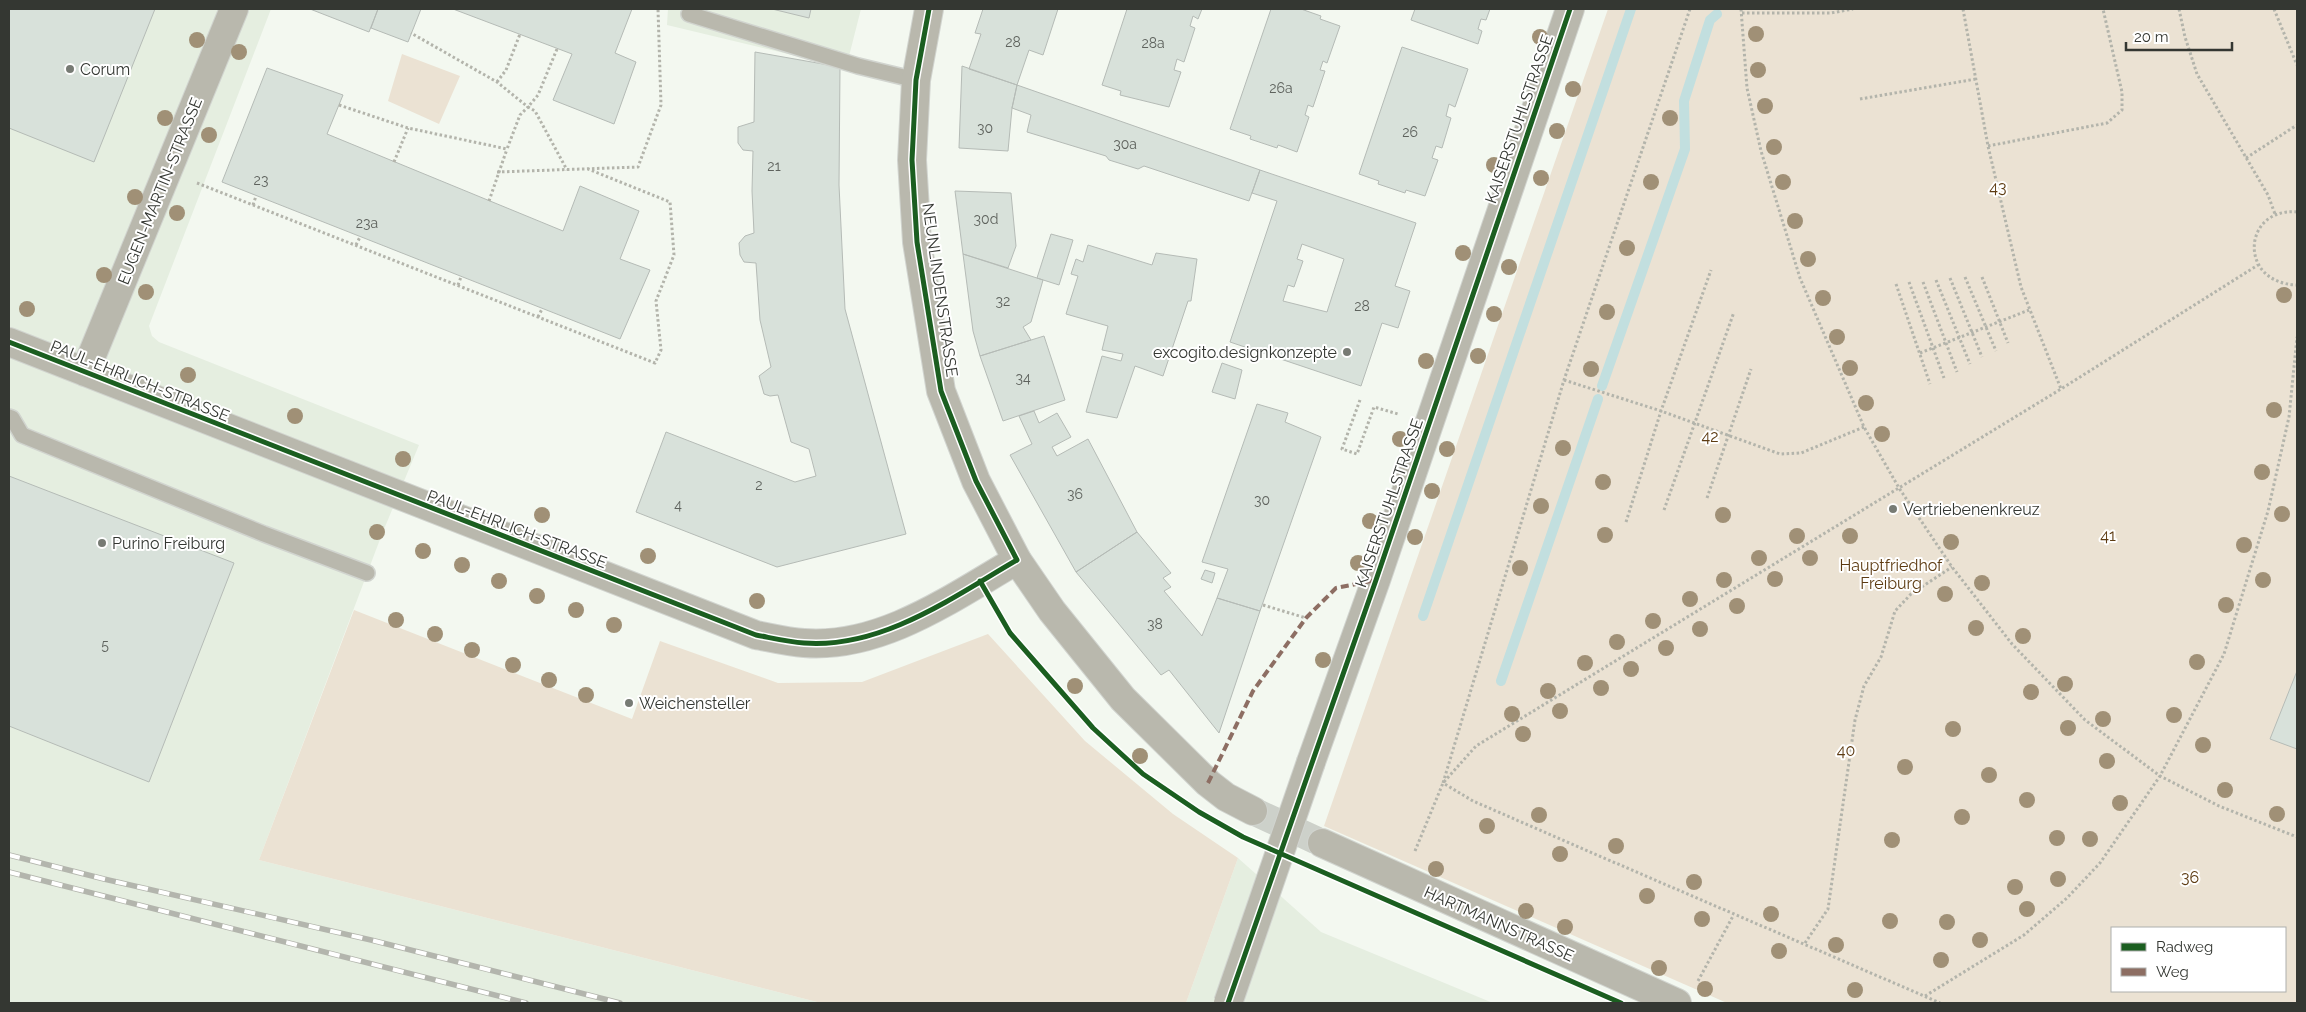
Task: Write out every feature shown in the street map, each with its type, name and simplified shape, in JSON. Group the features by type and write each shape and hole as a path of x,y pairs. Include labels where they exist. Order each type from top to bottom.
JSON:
{"street":[{"name":"EUGEN-MARTIN-STRASSE","path":"85,372 234,9"},
{"name":"NEUNLINDENSTRASSE","path":"929,9 916,80 912,160 917,242 941,391 976,481 1017,560 1052,611 1123,699 1208,783 1226,797 1252,811"},
{"name":"KAISERSTUHLSTRASSE","path":"1228,1003 1376,580 1570,9"},
{"name":"PAUL-EHRLICH-STRASSE","path":"9,342 756,635 805,643 852,640 909,621 1017,560"},
{"name":"HARTMANNSTRASSE","path":"1322,843 1401,880 1686,995"}],"lane":[{"path":"689,14 858,66 916,80"},
{"path":"9,417 12,418 22,435 264,534 368,573"}],"path":[{"path":"498,172 638,167 661,106 658,9"},
{"path":"1401,880 1430,817 1443,783 1564,380 1690,9"},
{"path":"1853,9 1832,13 1742,11 1747,88 1760,151 1800,278 1864,426 1899,488 1952,567 2012,644 2085,720 2160,776 2218,806 2297,837"},
{"path":"1963,9 1988,146 2018,278 2061,389"},
{"path":"1988,146 2107,123 2122,110 2122,92 2103,9"},
{"path":"2179,9 2185,37 2197,74 2268,195 2275,214"},
{"path":"2274,9 2297,65"},
{"path":"411,33 497,82 535,111 567,170"},
{"path":"497,82 506,70 520,34"},
{"path":"489,201 520,116 538,95 557,49"},
{"path":"1860,99 1976,79"},
{"path":"339,105 408,128 507,149"},
{"path":"2246,158 2297,125"},
{"path":"394,162 408,128"},
{"path":"168,172 655,363 661,350 656,300 674,254 670,202 588,169"},
{"path":"253,205 256,196"},
{"path":"2297,212 2288,211 2275,214 2263,223 2256,236 2254,251 2258,265 2268,277 2281,284 2297,286"},
{"path":"356,245 360,236"},
{"path":"1443,783 1476,746 2061,389 2258,265"},
{"path":"1626,522 1661,411 1711,270"},
{"path":"458,285 462,277"},
{"path":"1965,277 1996,351"},
{"path":"1982,277 2008,343"},
{"path":"1950,278 1982,357"},
{"path":"1936,280 1970,364"},
{"path":"1909,282 1944,378"},
{"path":"1923,282 1957,372"},
{"path":"1896,284 1930,384"},
{"path":"538,317 542,309"},
{"path":"1920,353 2029,310"},
{"path":"1664,510 1734,312"},
{"path":"1925,997 2024,935 2067,898 2100,863 2160,776 2227,645 2268,511 2288,417 2297,337"},
{"path":"1707,498 1751,369"},
{"path":"1564,380 1661,411 1780,454 1801,453 1864,426"},
{"path":"1360,400 1342,449 1358,454 1374,406 1403,416"},
{"path":"1805,944 1828,910 1855,720 1864,686 1880,657 1896,611 1911,594 1952,567"},
{"path":"1263,605 1306,618"},
{"path":"1443,783 1473,800 1734,916 1805,944 1940,1003"},
{"path":"1686,995 1734,916"}],"shaded area":[{"path":"9,9 271,9 149,326 152,336 159,342 419,445 382,534 259,860 821,1003 9,1003"},
{"path":"668,9 861,9 846,68 667,25"},
{"path":"1238,858 1321,932 1493,1003 1186,1003"}],"green space":[{"name":"Hauptfriedhof Freiburg","path":"1608,9 2297,9 2297,1003 1727,1003 1324,826"},
{"path":"402,54 460,76 439,124 388,101"},
{"path":"354,610 632,719 660,641 778,683 862,682 988,634 1085,741 1173,814 1238,858 1186,1003 821,1003 259,860"}],"building":[{"name":"Corum","path":"9,9 155,9 94,162 9,128"},
{"path":"310,9 378,9 369,32"},
{"path":"378,9 421,9 408,42 371,28"},
{"path":"453,9 632,9 615,53 636,62 614,124 553,100 572,54"},
{"path":"772,9 811,9 809,18"},
{"path":"983,9 1058,9 1043,55 1029,50 1017,85 969,69 981,34 975,33"},
{"path":"1127,9 1202,9 1198,19 1193,16 1190,26 1195,28 1184,62 1177,59 1174,70 1181,72 1169,107 1120,95 1121,91 1102,85"},
{"path":"1271,9 1301,9 1321,16 1320,19 1340,26 1327,63 1323,61 1320,70 1325,71 1313,107 1308,105 1305,115 1309,117 1297,152 1278,145 1277,148 1250,139 1251,136 1230,129"},
{"path":"1415,9 1490,9 1486,20 1481,19 1478,29 1482,31 1478,44 1411,20"},
{"path":"1402,47 1468,69 1455,107 1449,104 1446,116 1451,118 1442,148 1436,146 1432,158 1438,160 1425,196 1406,190 1405,193 1378,184 1379,181 1359,174"},
{"path":"755,52 840,67 839,185 845,309 906,534 777,567 636,512 666,432 795,482 816,476 809,449 791,442 778,395 770,396 764,394 759,376 771,367 760,320 756,263 744,262 740,255 739,243 745,236 754,233 753,151 743,150 738,143 738,127 754,122"},
{"path":"962,66 1017,85 1012,108 1008,151 959,148"},
{"path":"267,68 343,95 327,134 563,231 580,186 639,211 620,259 650,270 620,339 222,182"},
{"path":"1017,85 1260,170 1249,201 1144,166 1138,169 1109,160 1106,156 1027,132 1031,115 1012,108"},
{"path":"1260,170 1416,223 1395,286 1410,291 1398,328 1382,323 1361,386 1230,342 1277,201 1252,193","holes":["1302,244 1344,259 1327,312 1283,301 1288,285 1294,287 1303,261 1297,259"]},
{"path":"955,191 1011,193 1016,246 1008,268 963,254"},
{"path":"1051,234 1073,240 1059,285 1037,278"},
{"path":"1088,245 1152,265 1156,253 1197,259 1191,301 1188,301 1163,376 1135,366 1117,418 1086,412 1102,356 1121,361 1123,354 1102,350 1108,326 1066,314 1078,276 1071,274 1076,259 1083,262"},
{"path":"963,254 1043,280 1031,322 1023,327 1031,340 980,356 973,331"},
{"path":"1044,336 1065,400 1003,421 980,356"},
{"path":"1222,363 1242,370 1235,399 1212,392"},
{"path":"1257,404 1288,413 1285,422 1321,437 1260,611 1217,598 1228,569 1202,562"},
{"path":"1034,411 1039,423 1057,413 1071,437 1052,447 1057,456 1088,439 1137,532 1076,572 1010,455 1032,444 1019,416"},
{"path":"9,476 234,563 149,782 9,726"},
{"path":"1137,532 1171,573 1163,578 1171,587 1164,591 1202,636 1217,598 1260,611 1219,733 1169,670 1161,675 1076,572"},
{"path":"1205,570 1215,573 1212,583 1201,579"},
{"path":"2297,671 2297,749 2270,739"}],"waterway":[{"path":"1423,616 1631,9"},
{"path":"1602,386 1685,149 1684,101 1710,20 1717,14"},
{"path":"1501,681 1598,399"}],"tunnel":[{"path":"1253,811 1322,843"}],"railway":[{"path":"9,855 104,879 371,940 620,1003"},
{"path":"9,872 526,1003"}],"marked path":[{"path":"1208,783 1253,691 1306,618 1336,588 1376,580"}],"cycle path":[{"path":"9,342 756,635 804,643 833,643 861,638 889,629 916,618 942,604 1017,560 976,481 941,391 917,242 912,160 916,80 929,9"},
{"path":"1228,1003 1376,580 1570,9"},
{"path":"980,581 1010,633 1093,728 1143,774 1199,812 1243,837 1621,1003"}],"place":[{"name":"Corum","path":"70,69"},
{"name":"excogito.designkonzepte","path":"1347,352"},
{"name":"Vertriebenenkreuz","path":"1893,509"},
{"name":"Purino Freiburg","path":"102,543"},
{"name":"Weichensteller","path":"629,703"}],"park label":[{"name":"43","path":"1998,187"},
{"name":"42","path":"1710,436"},
{"name":"41","path":"2108,535"},
{"name":"40","path":"1846,750"},
{"name":"36","path":"2190,877"}]}
